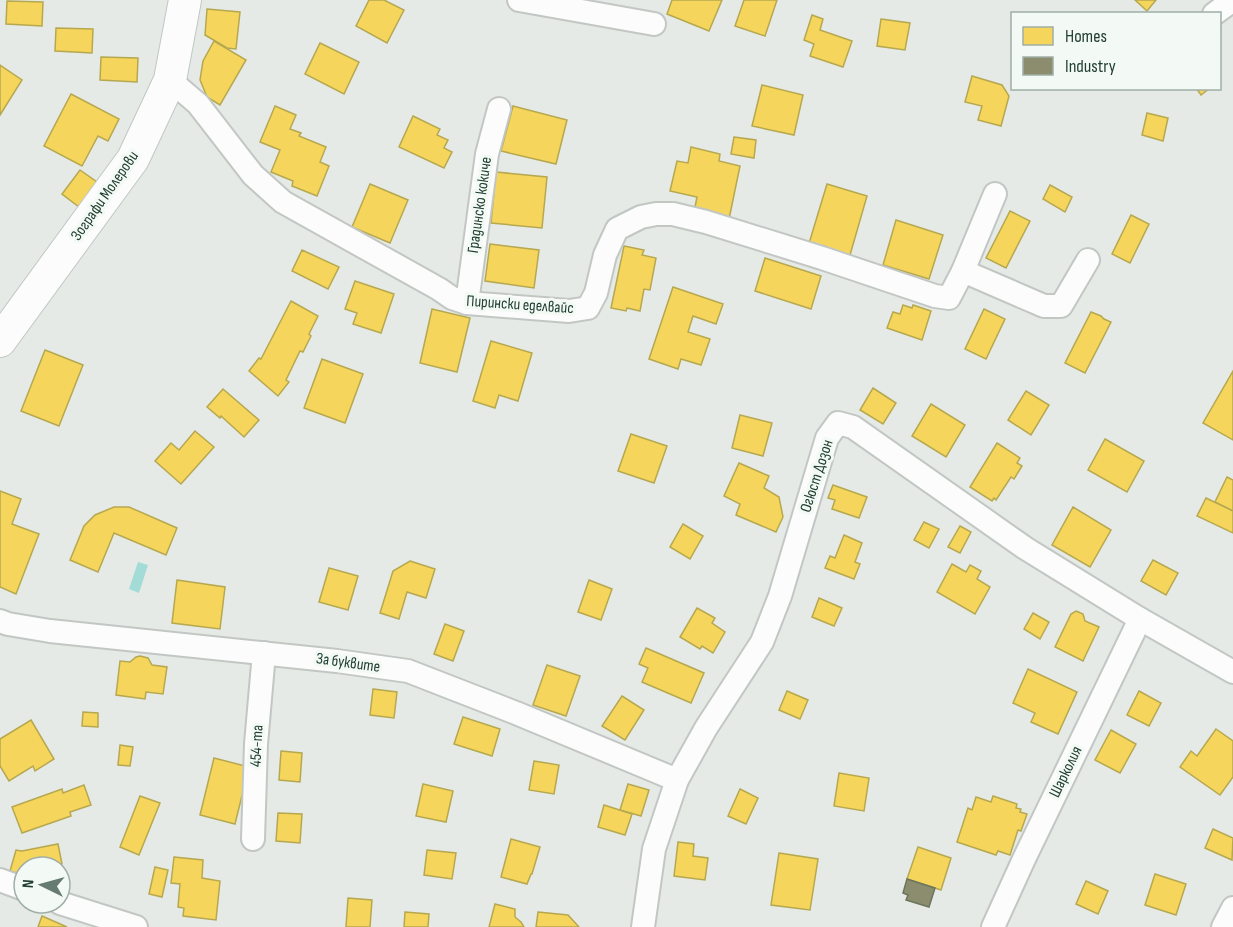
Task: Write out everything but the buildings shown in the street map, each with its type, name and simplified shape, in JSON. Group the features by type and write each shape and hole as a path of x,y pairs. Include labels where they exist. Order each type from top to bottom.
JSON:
{"street":[{"name":"Зографи Молерови","path":"0,341 133,159 170,80 185,0"},
{"path":"519,0 654,24"},
{"path":"1217,12 1233,0"},
{"name":"Пирински еделвайс","path":"170,80 198,104 253,175 283,202 452,298 467,303 569,311 588,308 596,293 605,255 617,229 641,217 656,214 673,214 706,222 935,296 949,298 963,271"},
{"name":"Градинско кокиче","path":"467,303 487,154 499,109"},
{"path":"995,194 963,271 1044,306 1061,306 1088,260"},
{"name":"Огюст Дозон","path":"643,927 654,849 677,780 706,728 762,642 780,596 827,438 838,423 853,427 1025,548 1140,619 1233,672"},
{"name":"Шарколия","path":"993,927 1140,619"},
{"name":"За буквите","path":"0,621 50,631 337,661 408,671 677,780"},
{"name":"454-та","path":"253,839 256,744 264,653"},
{"path":"72,907 136,927"},
{"path":"1223,927 1233,908"}],"water":[{"path":"138,562 148,565 139,593 129,589"}]}
